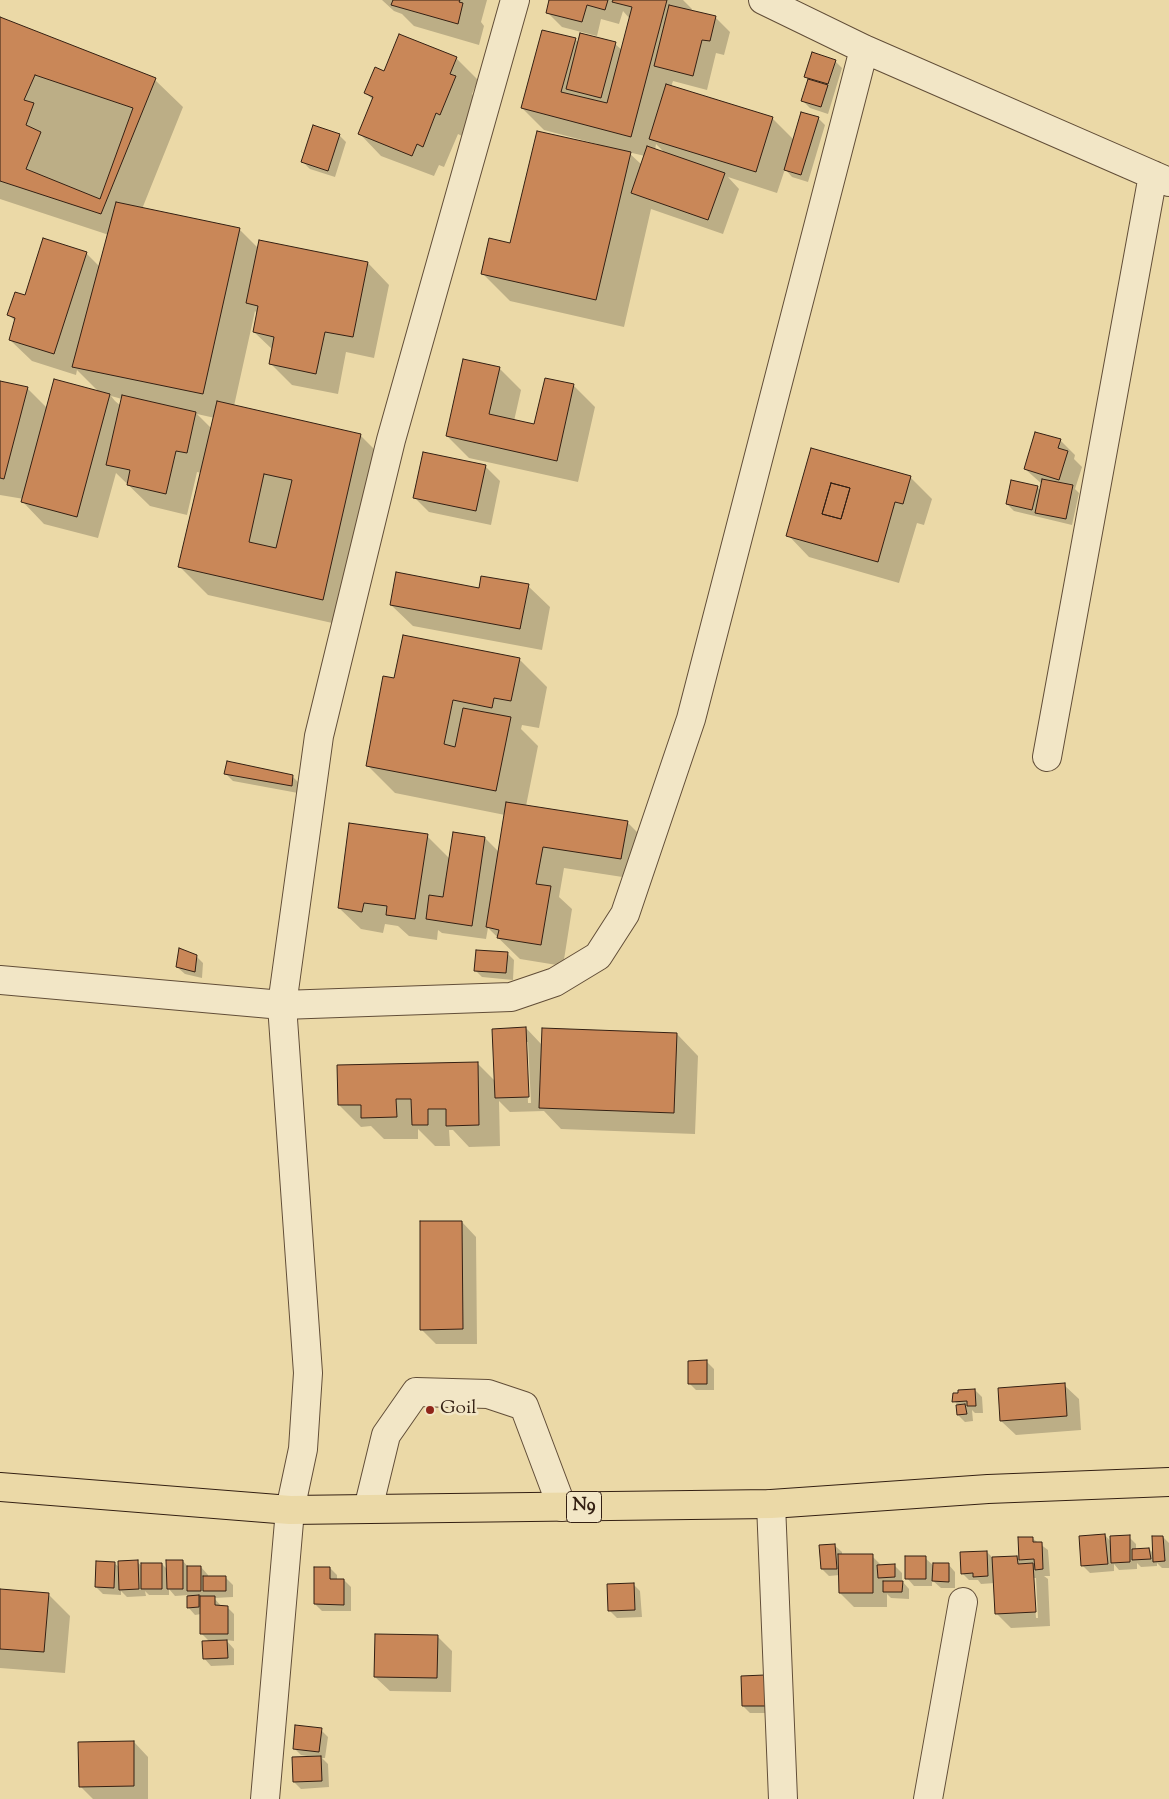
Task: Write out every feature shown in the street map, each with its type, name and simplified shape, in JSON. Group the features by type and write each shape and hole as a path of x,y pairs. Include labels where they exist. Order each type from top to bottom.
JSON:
{"highway":[{"name":"N9","path":"0,1487 290,1510 771,1504 988,1489 1169,1482"}],"street":[{"path":"265,1799 290,1510 303,1449 308,1373 282,1005 319,736 392,440 515,0"},
{"path":"763,0 864,49 1161,179 1047,757"},
{"path":"0,980 282,1005 511,997 554,982 598,956 625,914 691,718 864,49"},
{"path":"368,1509 386,1435 416,1392 488,1394 524,1406 562,1507"},
{"path":"771,1504 783,1799"},
{"path":"928,1799 963,1602"}],"building":[{"path":"393,0 460,0 459,2 463,3 458,24 391,5"},
{"path":"549,0 608,0 605,10 587,5 582,22 546,13"},
{"path":"613,0 667,0 631,137 521,108 542,30 576,38 561,92 607,103 632,7 612,2"},
{"path":"669,5 716,16 710,41 702,40 693,76 654,66"},
{"path":"0,17 156,78 101,214 0,181"},
{"path":"580,33 616,42 601,98 566,89"},
{"path":"399,34 457,57 450,74 456,76 440,115 436,113 423,147 417,144 412,156 358,134 373,97 364,93 375,67 384,71"},
{"path":"812,52 836,60 828,84 804,77"},
{"path":"35,75 133,108 100,199 26,169 41,132 26,125 34,103 24,100"},
{"path":"808,79 828,85 821,107 801,101"},
{"path":"666,84 773,117 756,172 649,139"},
{"path":"801,112 819,117 801,175 784,170"},
{"path":"313,125 340,134 328,171 301,162"},
{"path":"537,131 631,152 596,300 481,274 489,238 510,243"},
{"path":"647,146 725,173 708,220 631,193"},
{"path":"116,202 240,228 203,394 72,367"},
{"path":"43,238 87,252 54,354 9,340 15,318 7,315 15,292 25,295"},
{"path":"259,240 368,262 353,337 325,332 316,374 269,364 274,337 253,332 258,306 246,303"},
{"path":"463,359 500,367 489,414 534,424 545,378 574,384 557,461 446,436"},
{"path":"54,379 110,394 77,517 21,502"},
{"path":"0,381 28,387 4,479 0,478"},
{"path":"122,395 196,412 187,453 176,451 166,494 127,485 130,470 106,465"},
{"path":"217,401 361,434 323,600 178,567","holes":["264,474 292,480 276,548 249,542"]},
{"path":"1035,432 1061,439 1058,448 1068,451 1059,480 1024,469"},
{"path":"811,448 911,476 903,504 895,502 878,562 786,536","holes":["831,483 850,488 841,519 822,514"]},
{"path":"423,452 486,465 476,511 413,498"},
{"path":"1042,479 1073,485 1066,519 1035,513"},
{"path":"1011,480 1038,486 1032,510 1006,504"},
{"path":"831,483 850,488 841,519 822,514"},
{"path":"396,572 479,588 481,576 529,584 520,629 390,605"},
{"path":"403,635 520,658 511,701 494,698 492,708 453,700 444,744 455,747 463,708 511,717 496,791 366,766 383,676 394,678"},
{"path":"227,761 293,775 292,786 224,774"},
{"path":"506,802 628,821 621,859 543,847 536,884 551,886 541,945 497,938 499,930 486,927"},
{"path":"349,823 428,834 415,919 386,915 387,906 364,903 362,912 338,908"},
{"path":"453,832 485,837 472,926 426,919 429,895 443,897"},
{"path":"179,948 197,955 195,972 176,967"},
{"path":"476,950 508,952 506,973 474,971"},
{"path":"526,1027 529,1097 495,1098 492,1029"},
{"path":"542,1028 677,1033 674,1113 539,1108"},
{"path":"478,1062 479,1125 446,1126 446,1109 428,1109 428,1125 412,1125 411,1099 396,1099 397,1117 361,1118 361,1105 338,1105 337,1065"},
{"path":"420,1221 462,1221 463,1329 420,1330"},
{"path":"707,1360 707,1384 688,1384 688,1361"},
{"path":"1065,1383 1067,1416 1000,1421 998,1388"},
{"path":"975,1389 976,1406 967,1406 967,1401 952,1402 953,1393 958,1393 958,1390"},
{"path":"965,1404 967,1414 957,1415 956,1405"},
{"path":"1105,1534 1108,1564 1081,1566 1079,1536"},
{"path":"1130,1535 1130,1562 1111,1563 1110,1536"},
{"path":"1152,1536 1163,1536 1165,1561 1153,1562"},
{"path":"1018,1537 1033,1537 1033,1542 1042,1542 1043,1569 1035,1570 1034,1559 1019,1560"},
{"path":"835,1544 837,1569 821,1569 819,1545"},
{"path":"1149,1548 1151,1559 1132,1560 1132,1549"},
{"path":"987,1551 988,1576 973,1577 973,1573 961,1574 960,1552"},
{"path":"838,1554 873,1554 873,1593 839,1593"},
{"path":"905,1556 926,1556 926,1579 905,1579"},
{"path":"1017,1556 1018,1564 1033,1563 1036,1612 995,1614 992,1557"},
{"path":"138,1560 139,1589 119,1590 118,1561"},
{"path":"166,1560 183,1560 183,1589 167,1589"},
{"path":"96,1561 115,1562 114,1588 95,1587"},
{"path":"141,1563 162,1563 162,1589 141,1589"},
{"path":"933,1563 949,1563 949,1582 932,1581"},
{"path":"895,1564 895,1577 878,1578 877,1565"},
{"path":"187,1566 201,1566 201,1591 187,1591"},
{"path":"314,1567 330,1567 330,1579 344,1579 344,1605 314,1604"},
{"path":"203,1576 226,1576 226,1591 203,1591"},
{"path":"883,1581 903,1581 902,1592 883,1592"},
{"path":"634,1583 635,1610 608,1611 607,1584"},
{"path":"0,1589 49,1593 44,1652 0,1649"},
{"path":"199,1595 199,1607 187,1608 187,1596"},
{"path":"200,1596 215,1596 215,1605 228,1606 228,1634 200,1634"},
{"path":"375,1634 438,1635 437,1678 374,1677"},
{"path":"227,1640 228,1658 203,1659 202,1641"},
{"path":"765,1675 766,1706 742,1706 741,1676"},
{"path":"295,1725 322,1728 319,1752 293,1749"},
{"path":"134,1741 134,1786 79,1787 78,1742"},
{"path":"321,1756 322,1781 293,1782 292,1757"}],"place":[{"name":"Goil","path":"430,1410"}]}
